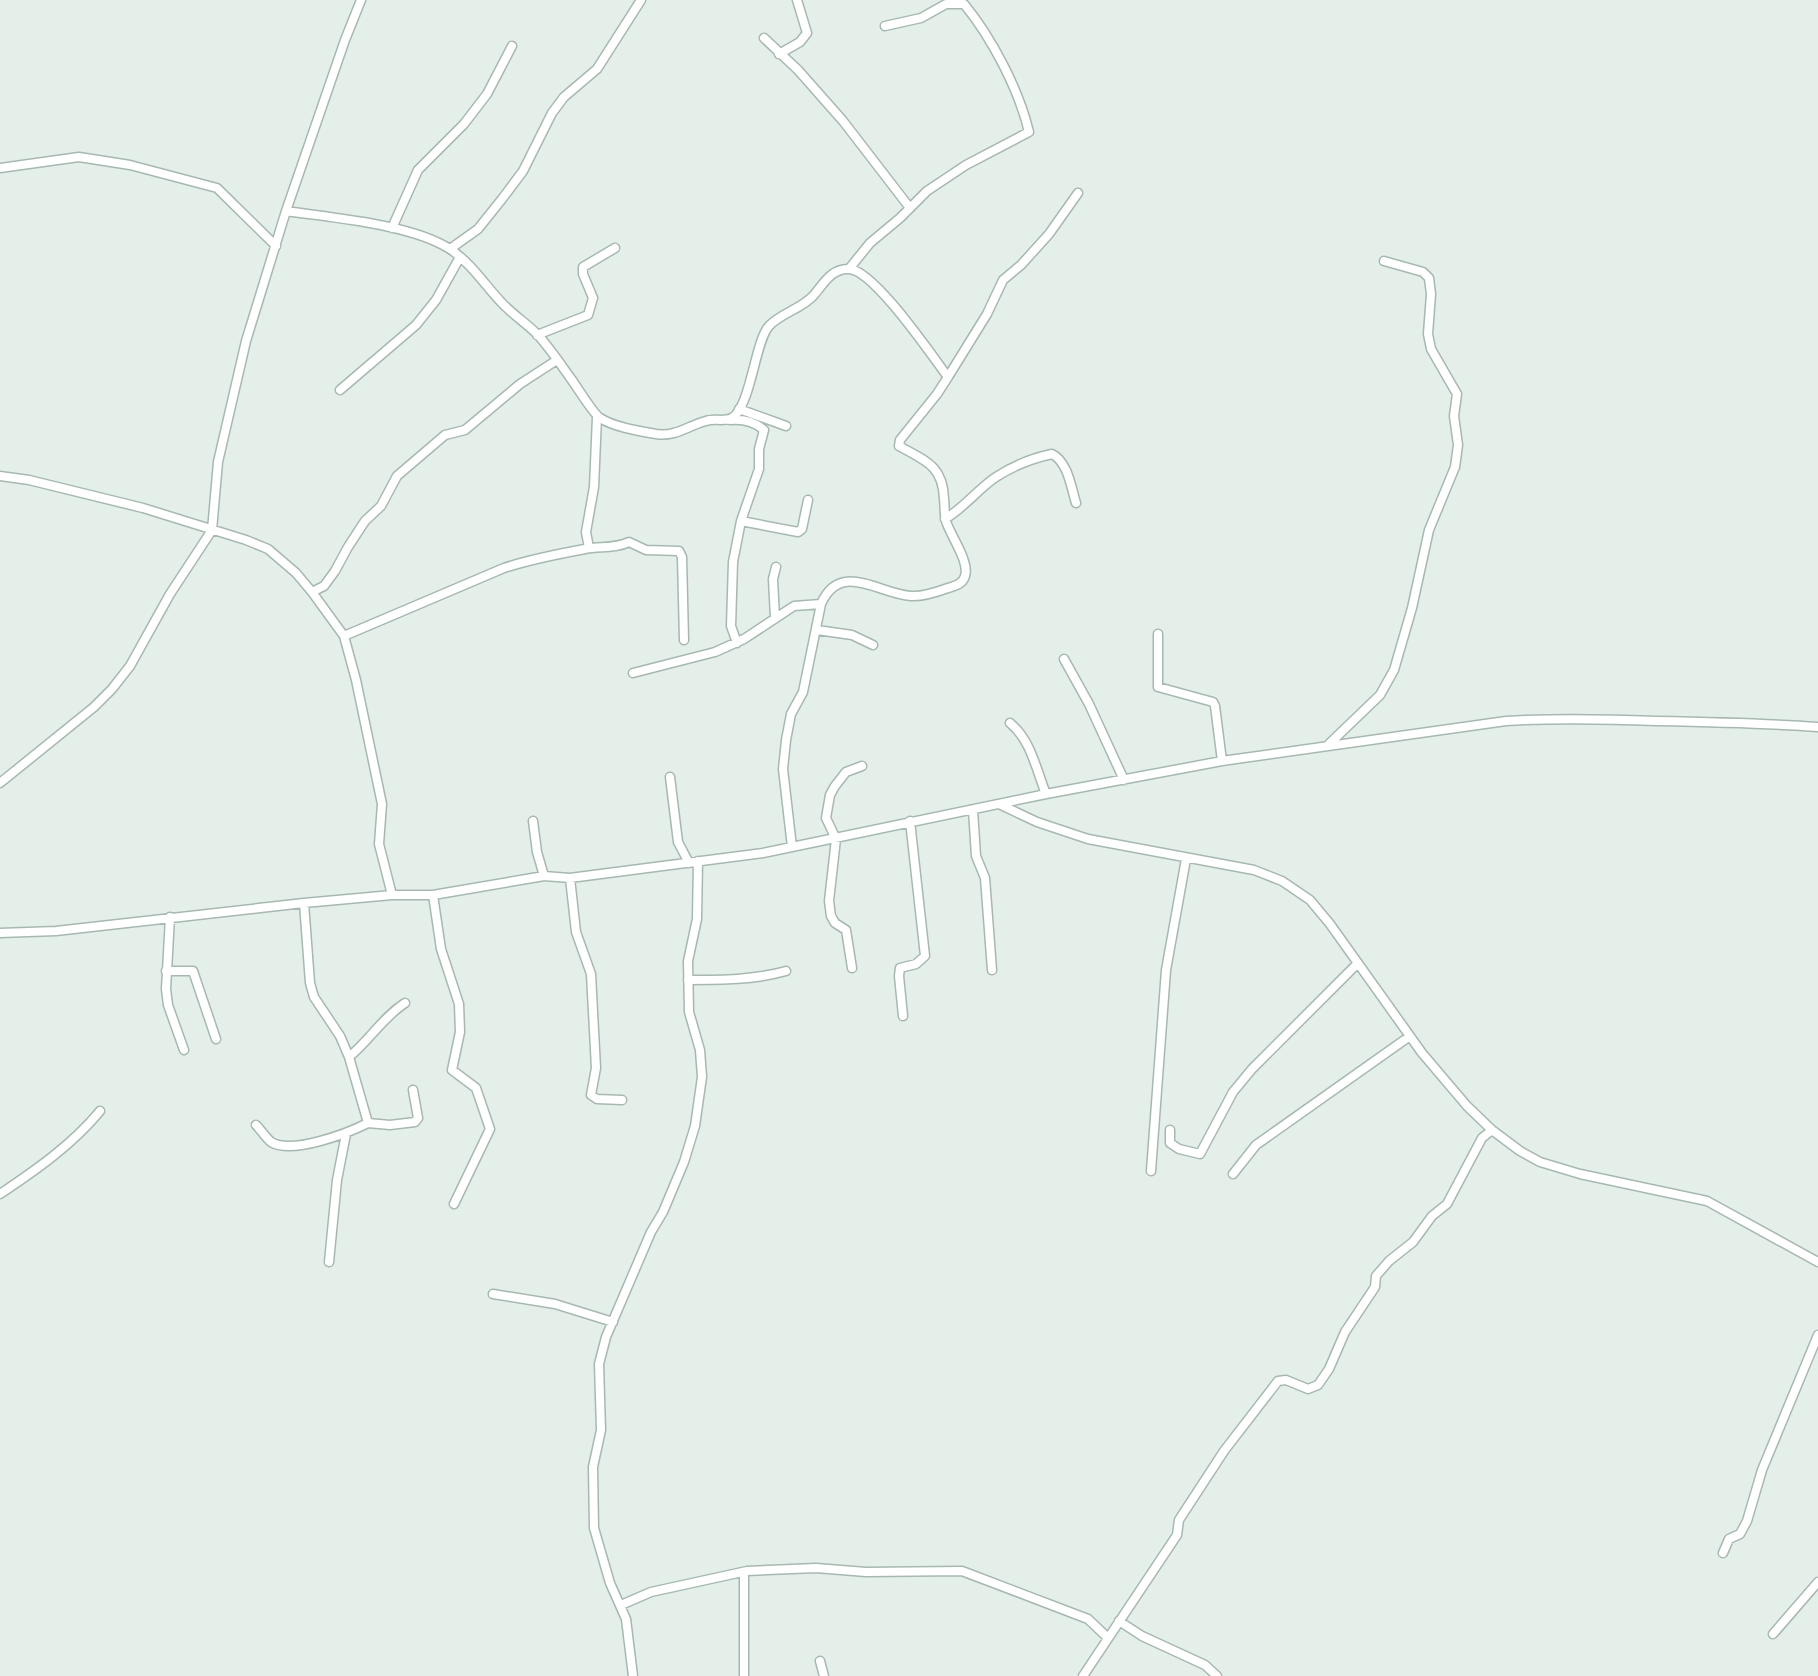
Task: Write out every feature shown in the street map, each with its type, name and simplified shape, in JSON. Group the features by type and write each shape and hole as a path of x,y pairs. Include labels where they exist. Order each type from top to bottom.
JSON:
{"street":[{"path":"0,783 94,707 112,689 130,666 170,594 212,530 218,462 246,341 286,211 361,0"},
{"path":"450,249 478,229 502,199 523,171 552,113 564,97 597,69 641,0"},
{"path":"779,54 800,42 807,33 797,0"},
{"path":"724,420 732,418 739,410 768,327 808,301 824,281 837,272 849,269 870,243 927,191 966,165 1029,132 1023,106 992,47 964,4 946,4 921,18 885,26"},
{"path":"764,38 798,69 844,121 910,208"},
{"path":"392,228 418,170 464,124 487,94 512,46"},
{"path":"0,168 79,157 130,165 217,188 275,246"},
{"path":"792,847 783,769 786,740 791,714 803,692 821,604 827,591 836,585 854,581 911,596 960,584 965,577 965,566 945,519 944,484 941,474 899,446 900,440 937,394 987,314 1003,280 1021,265 1049,234 1078,193"},
{"path":"286,211 392,228 435,241 450,249 537,335 597,417 609,423 656,434 673,435 707,420 740,419 764,430 759,449 759,468 741,521 733,562 730,626 737,643"},
{"path":"537,335 588,315 593,298 583,274 583,267 615,248"},
{"path":"341,390 416,325 436,300 460,257"},
{"path":"1329,744 1380,695 1394,670 1412,608 1429,530 1455,467 1458,445 1454,421 1457,394 1431,349 1428,334 1431,294 1429,278 1423,272 1384,261"},
{"path":"849,269 868,278 922,342 947,377"},
{"path":"312,592 324,586 335,572 365,521 382,506 397,476 446,435 465,430 520,384 557,360"},
{"path":"739,410 786,426"},
{"path":"589,548 586,532 594,487 597,417"},
{"path":"945,519 971,501 995,478 1031,459 1052,453 1059,458 1066,470 1076,503"},
{"path":"0,476 29,480 143,508 212,530 268,549 296,573 344,636 382,804 379,844 393,895"},
{"path":"741,521 798,532 802,529 808,500"},
{"path":"344,636 421,605 491,572 531,559 589,548 621,546 629,542 646,550 679,551 682,557 684,640"},
{"path":"775,618 773,579 776,567"},
{"path":"633,673 715,652 737,643 794,606 821,604"},
{"path":"817,630 852,635 873,645"},
{"path":"1158,634 1158,687 1213,702 1222,761"},
{"path":"1064,659 1125,780"},
{"path":"0,933 56,931 393,895 433,895 544,877 570,878 693,862 836,839 910,821 1222,761 1506,721 1550,718 1765,723 1818,727"},
{"path":"1010,723 1018,729 1030,748 1046,794"},
{"path":"852,968 846,930 835,923 831,916 829,901 836,839 826,818 830,795 846,772 862,766"},
{"path":"634,1676 630,1636 621,1605 610,1583 594,1528 593,1467 601,1430 599,1364 613,1322 684,1162 695,1126 702,1077 700,1050 690,1012 688,980 688,961 697,919 693,862 678,842 670,777"},
{"path":"1001,805 1037,822 1088,839 1254,870 1282,881 1310,900 1458,1095 1492,1130 1520,1151 1540,1162 1580,1174 1707,1201 1818,1262"},
{"path":"973,810 976,856 985,877 992,970"},
{"path":"534,821 537,852 544,877"},
{"path":"903,1016 899,976 901,968 916,964 925,956 910,821"},
{"path":"1151,1171 1166,970 1185,859"},
{"path":"570,878 576,932 591,974 596,1055 591,1095 597,1099 622,1100"},
{"path":"433,895 441,949 459,1004 460,1032 452,1070 476,1088 490,1129 454,1204"},
{"path":"304,903 310,983 314,997 340,1036 349,1057 368,1123"},
{"path":"170,917 166,971 168,1005 184,1050"},
{"path":"1170,1130 1170,1143 1179,1149 1200,1154 1239,1084 1358,963"},
{"path":"166,971 193,971 216,1039"},
{"path":"688,980 733,980 786,971"},
{"path":"349,1057 394,1010 405,1003"},
{"path":"1233,1174 1256,1146 1410,1035"},
{"path":"256,1125 271,1142 283,1145 315,1143 346,1134 368,1123 390,1125 415,1122 418,1118 413,1090"},
{"path":"0,1194 58,1153 84,1130 100,1111"},
{"path":"1083,1676 1177,1535 1179,1520 1224,1451 1278,1381 1286,1380 1308,1389 1318,1385 1329,1369 1345,1332 1375,1287 1377,1276 1389,1261 1413,1242 1432,1216 1447,1204 1482,1138 1492,1130"},
{"path":"329,1262 337,1180 346,1134"},
{"path":"493,1294 555,1304 613,1322"},
{"path":"1723,1553 1729,1539 1740,1534 1747,1521 1762,1470 1818,1335"},
{"path":"621,1605 651,1592 744,1572 796,1568 866,1572 962,1571 1088,1619 1108,1637"},
{"path":"744,1572 744,1676"},
{"path":"1773,1634 1818,1582"},
{"path":"1119,1621 1152,1642 1205,1665 1217,1676"},
{"path":"820,1661 824,1676"}]}
